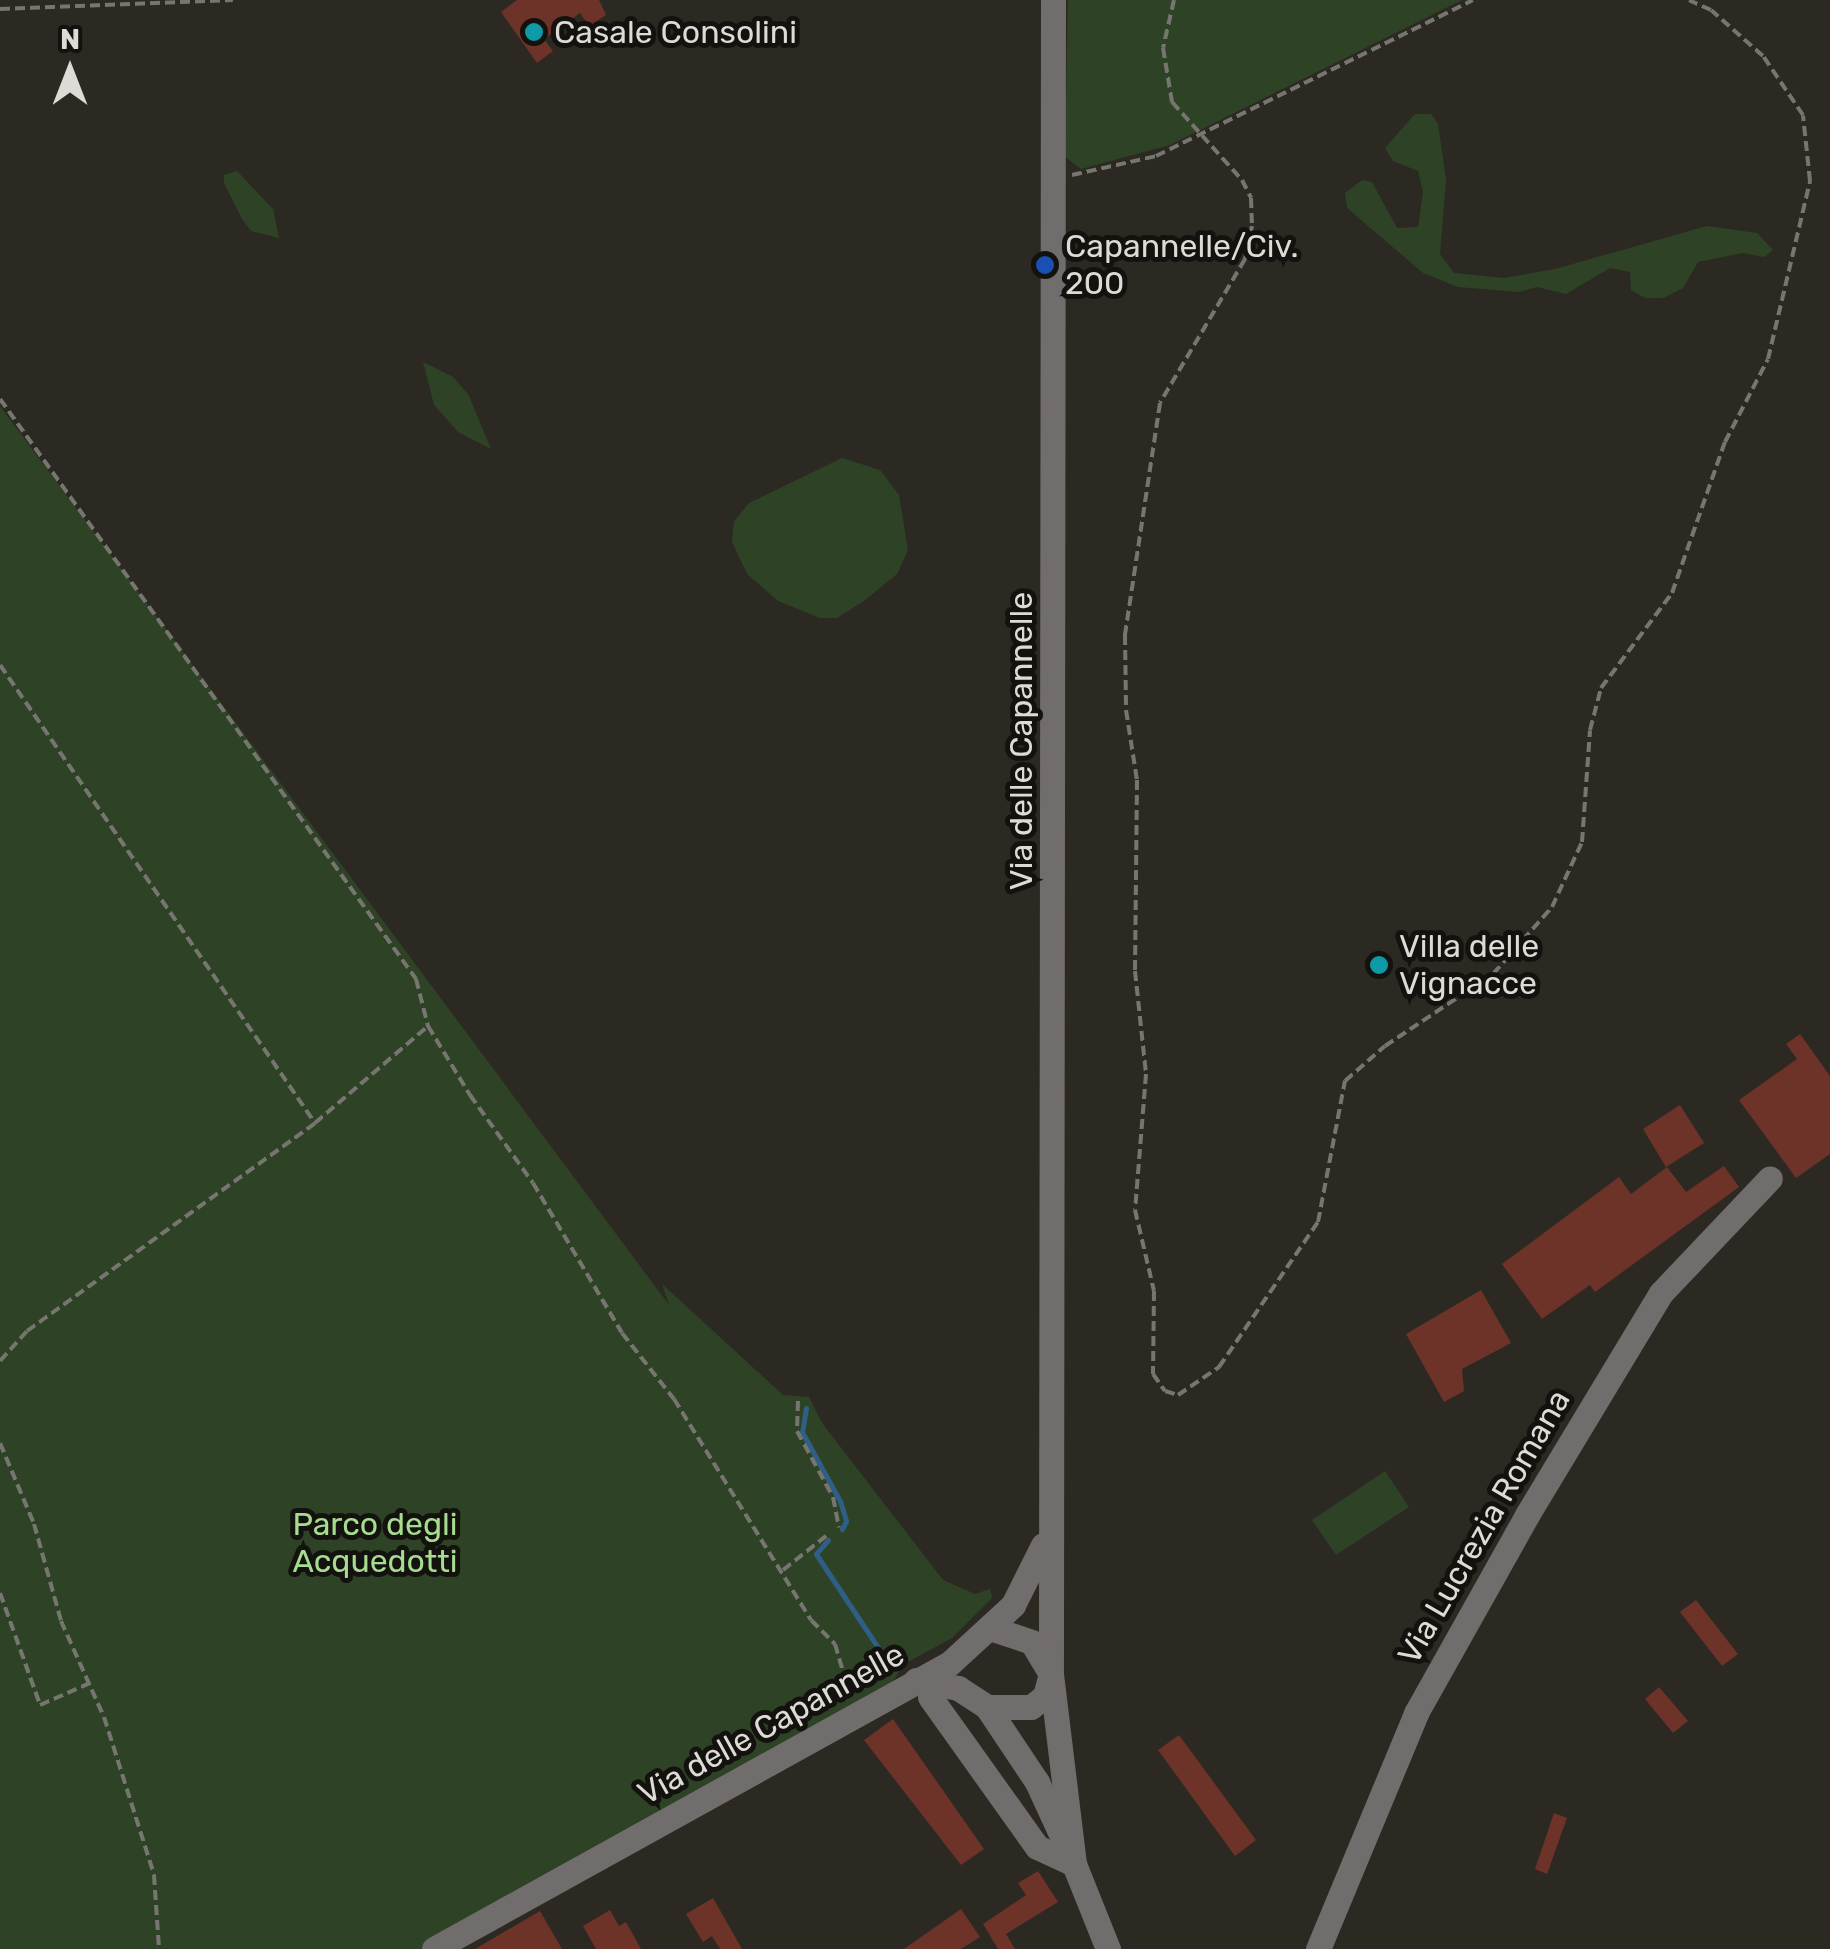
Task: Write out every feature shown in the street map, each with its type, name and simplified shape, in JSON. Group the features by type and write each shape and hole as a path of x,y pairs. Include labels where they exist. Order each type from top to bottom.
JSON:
{"street":[{"name":"Via delle Capannelle","path":"1050,1674 1055,1481 1053,0"},
{"name":"Via Lucrezia Romana","path":"1318,1949 1416,1713 1527,1515 1661,1293 1770,1178"},
{"name":"Via delle Capannelle","path":"434,1949 854,1714 923,1689 985,1636 1034,1572 1055,1481"},
{"path":"1074,1864 1050,1674 1032,1642 985,1636 977,1682 986,1706 1037,1782 1108,1949"},
{"path":"923,1689 958,1688 986,1706 1031,1707 1045,1696 1050,1674"},
{"path":"923,1689 1037,1847 1074,1864"}],"path":[{"path":"0,9 233,0"},
{"path":"1174,0 1165,27 1166,79 1172,102 1242,180 1252,226 1246,259 1160,403 1124,676 1137,780 1135,971 1146,1074 1136,1210 1154,1292 1153,1374 1165,1392 1178,1395 1219,1367 1318,1222 1345,1082 1385,1046 1494,974 1552,907 1582,842 1590,730 1601,688 1672,593 1724,442 1768,359 1810,181 1803,116 1763,56 1710,10 1689,0"},
{"path":"1053,178 1121,167 1199,136 1473,0"},
{"path":"0,398 416,979 428,1026 533,1183 622,1333 674,1399 811,1620 836,1644 854,1714"},
{"path":"0,665 315,1123"},
{"path":"0,1361 27,1330 315,1123 428,1026"},
{"path":"798,1402 797,1430 833,1497 839,1526"},
{"path":"0,1443 34,1524 53,1600 90,1682 154,1875 159,1949"},
{"path":"783,1570 826,1536"},
{"path":"0,1593 40,1705 90,1682"}],"green space":[{"path":"1068,0 1462,0 1170,145 1081,169 1065,157"},
{"path":"1415,114 1431,114 1438,124 1446,179 1440,254 1454,273 1504,278 1555,269 1707,226 1757,233 1773,250 1764,257 1743,253 1698,262 1683,288 1663,298 1645,298 1631,290 1630,272 1610,268 1566,294 1537,287 1519,292 1458,287 1423,273 1347,208 1345,193 1362,180 1372,182 1397,228 1418,227 1423,192 1418,171 1393,161 1385,148"},
{"path":"237,171 273,209 279,238 251,231 242,219 224,183 224,175"},
{"path":"423,362 453,377 468,394 491,449 458,432 434,405"},
{"name":"Parco degli Acquedotti","path":"0,406 669,1305 662,1284 783,1395 809,1397 822,1423 943,1580 975,1594 990,1589 992,1598 952,1638 904,1664 890,1686 420,1949 0,1949"},
{"path":"842,458 880,470 899,495 908,550 897,574 864,601 837,618 820,618 778,601 747,574 732,542 734,521 749,503"},
{"path":"1385,1471 1409,1507 1336,1555 1312,1520"}],"building":[{"name":"Casale Consolini","path":"517,0 599,0 606,15 589,26 580,13 544,39 553,51 537,63 501,12"},
{"path":"1800,1034 1830,1076 1830,1154 1796,1178 1739,1100 1797,1059 1786,1044"},
{"path":"1680,1105 1704,1143 1666,1167 1643,1129"},
{"path":"1724,1166 1739,1187 1595,1292 1590,1285 1542,1319 1502,1264 1619,1177 1631,1194 1667,1167 1686,1192"},
{"path":"1481,1290 1511,1343 1462,1369 1464,1391 1444,1402 1406,1334"},
{"path":"1696,1600 1738,1654 1722,1666 1680,1612"},
{"path":"1659,1687 1688,1721 1673,1733 1645,1699"},
{"path":"893,1719 984,1849 961,1865 864,1740"},
{"path":"1179,1735 1256,1840 1235,1856 1158,1750"},
{"path":"1554,1813 1567,1818 1547,1874 1535,1869"},
{"path":"1038,1871 1058,1902 1006,1934 1015,1949 998,1949 983,1924 1026,1895 1018,1883"},
{"path":"713,1898 742,1949 720,1949 712,1936 703,1942 686,1914"},
{"path":"961,1909 980,1937 961,1949 904,1949"},
{"path":"610,1910 619,1926 626,1922 641,1949 596,1949 583,1926"},
{"path":"540,1911 562,1949 475,1949"}],"waterway":[{"path":"806,1408 802,1432 840,1501 846,1521 842,1529"},
{"path":"828,1540 816,1554 890,1666"}],"place":[{"name":"Casale Consolini","path":"534,32"},
{"name":"Capannelle/Civ. 200","path":"1045,265"},
{"name":"Villa delle Vignacce","path":"1379,965"}]}
